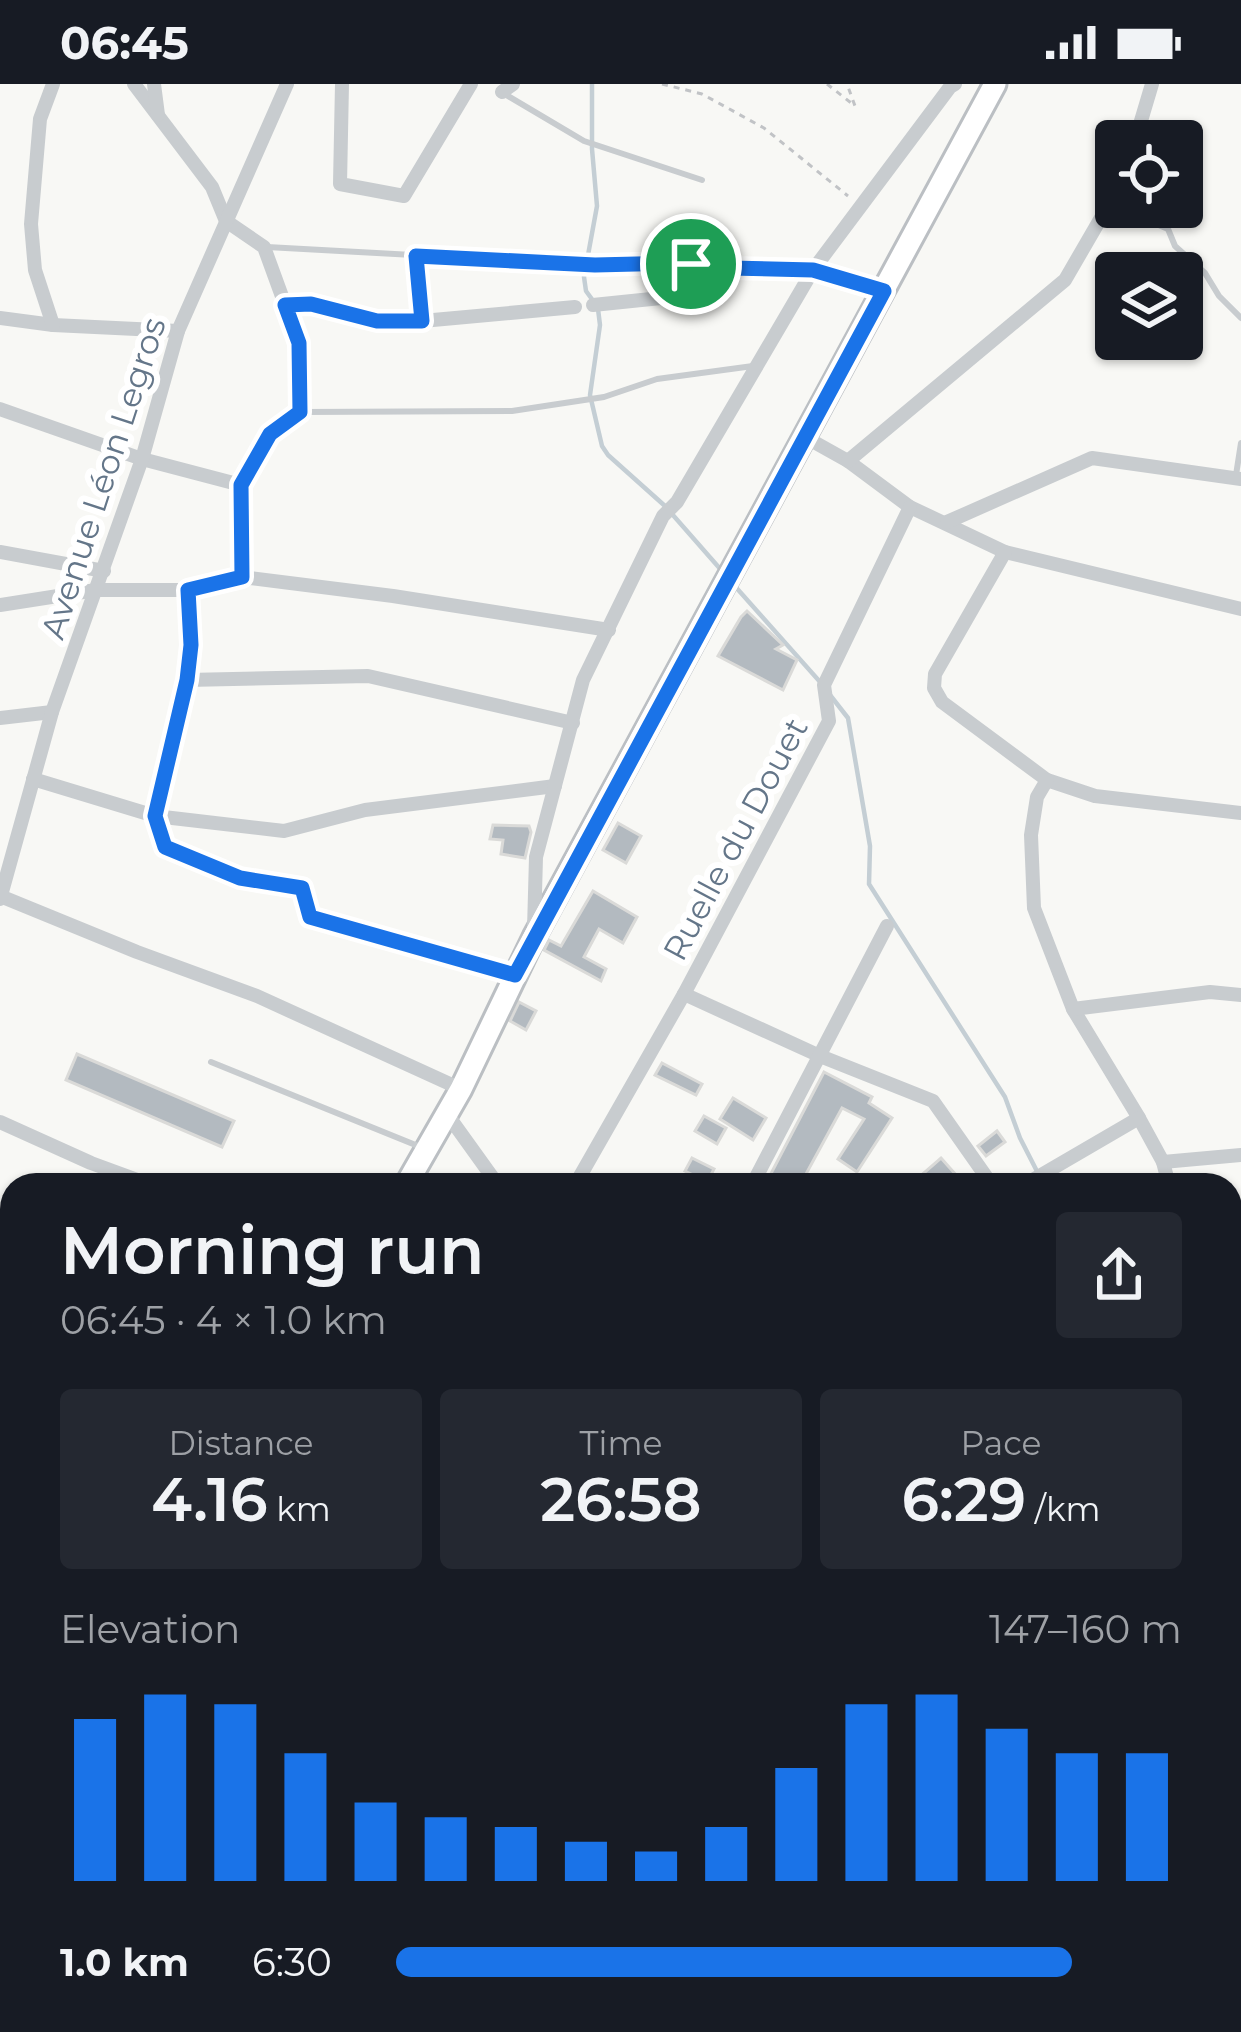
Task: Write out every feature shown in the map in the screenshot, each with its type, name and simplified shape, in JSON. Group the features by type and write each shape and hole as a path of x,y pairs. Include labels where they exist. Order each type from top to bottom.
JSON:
{"main road":[{"path":"413,1173 534,938 995,84"}],"street":[{"path":"52,325 35,270 32,224 40,119 53,84"},
{"path":"134,84 212,187 226,221 263,247 299,343 300,412 270,434 241,485 242,577"},
{"path":"154,84 159,116"},
{"name":"Avenue Léon Legros","path":"0,897 52,712 142,459 178,332 287,84"},
{"path":"342,84 340,184 404,196 471,84"},
{"path":"534,938 536,857 583,680 663,516 677,502 813,270 955,84"},
{"path":"1141,120 1152,84"},
{"path":"848,461 1065,280 1099,228"},
{"path":"416,256 422,321"},
{"path":"593,305 690,295 691,264"},
{"path":"285,305 311,304 377,321 575,307"},
{"path":"0,318 178,332"},
{"path":"0,409 142,459 241,485"},
{"path":"806,437 910,507 1005,552 1241,609"},
{"path":"947,522 1092,458 1238,478"},
{"name":"Ruelle du Douet","path":"582,1173 830,721 824,685 910,507"},
{"path":"0,552 104,571"},
{"path":"1005,552 935,674 934,688 942,702 1047,780 1095,796 1241,813"},
{"path":"0,605 96,590 188,590 242,577 609,630"},
{"path":"188,590 191,645 187,680 155,816 165,847 240,878 302,888 310,917 515,975"},
{"path":"187,680 368,676 573,723"},
{"path":"0,718 52,712"},
{"path":"33,779 155,816 284,831 365,810 555,785"},
{"path":"1047,780 1037,797 1031,836 1034,908 1073,1009 1139,1118 1165,1173"},
{"path":"0,897 257,996 460,1088"},
{"path":"758,1173 886,926"},
{"path":"1073,1009 1210,992 1241,995"},
{"path":"684,994 933,1101 984,1173"},
{"path":"447,1114 489,1173"},
{"path":"1048,1173 1139,1118"},
{"path":"0,1122 118,1173"},
{"path":"1162,1162 1241,1155"}],"lane":[{"path":"508,88 584,141 701,180"},
{"path":"1166,228 1175,246 1205,273 1241,318"},
{"path":"263,247 595,265 813,270 884,291"},
{"path":"300,412 512,411 604,397 657,379 759,365"},
{"path":"1238,478 1241,443"},
{"path":"211,1062 426,1150"}],"path":[{"path":"662,84 702,94 764,128 861,207"},
{"path":"827,84 855,106 847,84"}],"building":[{"path":"747,611 783,645 776,649 797,660 783,690 718,656"},
{"path":"618,823 641,836 626,863 603,850"},
{"path":"493,825 529,826 525,858 501,854 503,840 490,839"},
{"path":"593,891 637,917 623,943 599,929 584,957 606,969 601,981 544,950 549,940 561,946"},
{"path":"519,1002 536,1011 526,1030 510,1021"},
{"path":"77,1054 234,1121 222,1147 66,1080"},
{"path":"662,1063 702,1084 696,1095 655,1075"},
{"path":"824,1072 872,1097 869,1103 892,1118 857,1172 838,1159 864,1119 842,1108 807,1173 771,1173"},
{"path":"733,1098 766,1118 753,1140 720,1119"},
{"path":"704,1116 726,1128 717,1144 695,1131"},
{"path":"997,1131 1005,1142 986,1156 978,1146"},
{"path":"692,1158 714,1169 712,1173 685,1171"},
{"path":"941,1158 954,1173 924,1173"}],"waterway":[{"path":"592,84 597,206 584,277 594,302"},
{"path":"598,309 590,395 602,446 665,506 722,571"},
{"path":"733,584 821,683"},
{"path":"830,695 848,718 870,846 869,884 1005,1097 1038,1173"}],"route":[{"path":"416,256 595,265 691,264 813,270 884,291 515,975 310,917 302,888 240,878 165,847 155,816 187,680 191,645 188,590 242,577 241,485 270,434 300,412 299,343 285,305 311,304 377,321 422,321 416,256"}]}
